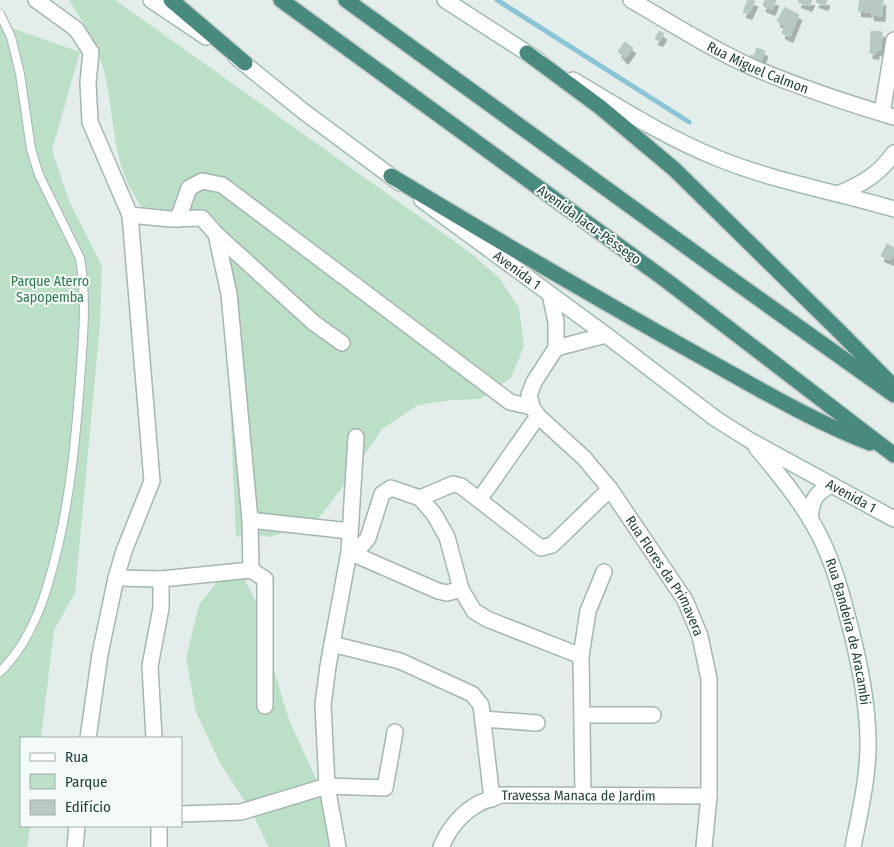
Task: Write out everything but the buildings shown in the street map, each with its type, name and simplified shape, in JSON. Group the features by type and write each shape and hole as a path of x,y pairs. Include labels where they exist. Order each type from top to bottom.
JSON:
{"highway":[{"path":"171,0 245,63"},
{"name":"Avenida Jacu-Pêssego","path":"281,0 667,281 890,452"},
{"path":"346,0 894,395"},
{"path":"526,53 600,108 674,169 806,298 894,388"},
{"path":"391,176 584,292 839,431 890,452"}],"street":[{"path":"36,0 76,29 91,52 88,82 90,122 130,215 152,481 124,551 116,578 100,654 88,737"},
{"name":"Avenida 1","path":"151,0 245,63 303,111 391,176 449,222 606,335 716,419 750,441 894,519"},
{"path":"445,0 526,53 668,136 756,171 894,209"},
{"name":"Rua Miguel Calmon","path":"631,0 754,68 888,115"},
{"path":"888,115 894,40"},
{"path":"838,194 860,185 872,177 894,153"},
{"path":"178,219 189,188 202,181 222,186 510,402 535,412"},
{"path":"130,215 178,219 202,218 216,234 314,322 342,343"},
{"path":"216,234 229,294 250,520 251,570"},
{"path":"535,412 529,395 534,382 556,348 556,322 550,294"},
{"path":"556,348 606,335"},
{"path":"479,500 535,412"},
{"name":"Rua Flores da Primavera","path":"535,412 584,458 610,488 685,600 700,636 709,679 709,796 704,847"},
{"path":"338,847 327,786 323,705 349,552 356,437"},
{"name":"Rua Bandeira de Aracambi","path":"750,441 783,480 810,518 824,544 840,587 854,639 864,692 868,739 866,772 853,847"},
{"path":"420,498 453,484 461,486 541,548 552,545 610,488"},
{"path":"810,518 811,505 815,497 821,490 831,485"},
{"path":"349,552 359,549 368,538 382,494 391,488 420,498 434,514 447,537 461,589 474,611 487,619 581,656"},
{"path":"250,520 350,531"},
{"path":"349,552 438,591 447,593 461,589"},
{"path":"116,578 161,579 251,570 265,579 264,706"},
{"path":"583,796 581,656 588,612 604,572"},
{"path":"154,737 150,666 161,608 161,579"},
{"path":"332,644 400,661 472,694 481,705 492,799"},
{"path":"582,715 653,716"},
{"path":"483,719 537,723"},
{"path":"182,814 241,812 327,786 385,788 395,732"},
{"name":"Travessa Manaca de Jardim","path":"441,847 446,835 456,822 478,804 501,796 709,796"},
{"path":"75,847 77,827"},
{"path":"159,827 159,847"}],"lane":[{"path":"0,14 11,37 18,65 31,149 39,175 80,258 84,320 76,446 68,504 50,584 34,624 10,662 0,672"}],"green space":[{"path":"69,0 115,0 472,254 500,279 519,308 524,346 511,378 480,399 451,400 418,405 382,429 320,517 271,537 251,534 236,537 230,399 231,342 229,287 202,218 164,217 143,208 138,201 121,165 106,80 99,55 88,31"},
{"name":"Parque Aterro Sapopemba","path":"0,24 80,52 52,150 69,201 102,266 100,323 75,593 54,630 41,737 20,737 20,827 30,827 27,847 0,847"},
{"path":"240,570 261,612 273,667 289,720 336,818 346,847 269,847 250,809 220,763 196,712 186,658 199,605 225,572"}],"waterway":[{"path":"497,0 689,122"}]}
